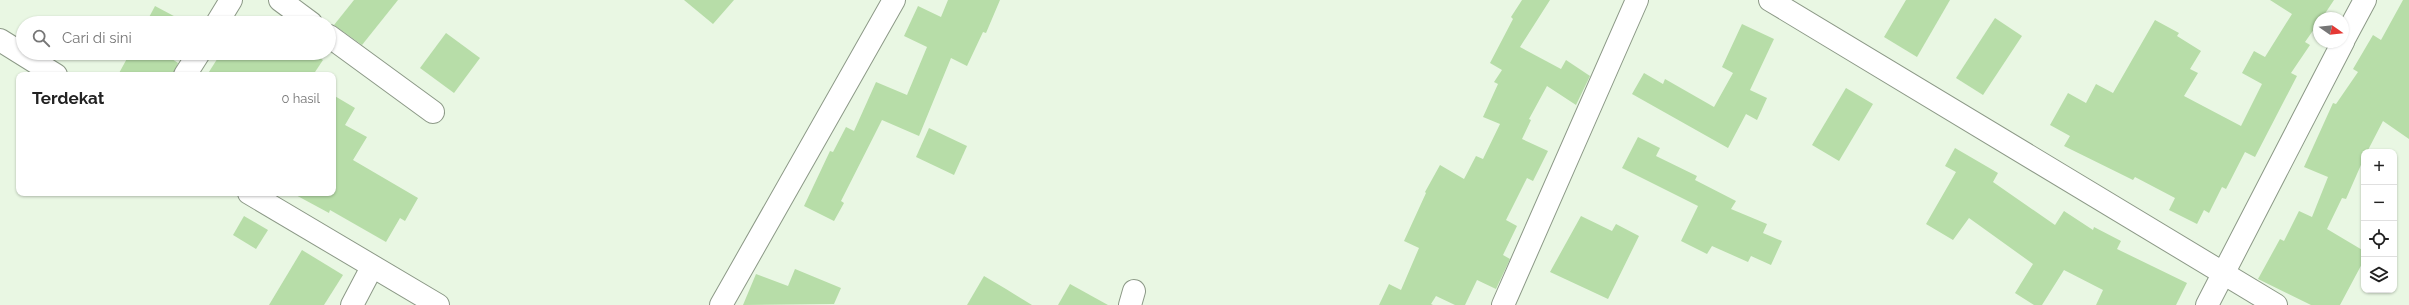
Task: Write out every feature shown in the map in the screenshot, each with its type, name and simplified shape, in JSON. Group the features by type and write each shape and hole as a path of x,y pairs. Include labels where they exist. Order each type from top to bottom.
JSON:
{"street":[{"path":"221,16 231,0"},
{"path":"280,0 302,16"},
{"path":"721,305 894,0"},
{"path":"1503,305 1637,0"},
{"path":"1770,0 2276,305"},
{"path":"2349,30 2364,0"},
{"path":"0,40 16,50"},
{"path":"336,41 434,112"},
{"path":"2207,305 2222,272 2340,48"},
{"path":"32,60 51,72"},
{"path":"187,72 195,60"},
{"path":"254,196 438,305"},
{"path":"352,305 372,267"}],"building":[{"path":"354,0 398,0 362,45 336,26 336,22"},
{"path":"684,0 734,0 713,24"},
{"path":"948,0 1000,0 986,33 983,32 967,66 951,58 919,136 882,120 841,201 844,203 834,221 804,206 830,151 833,152 846,127 854,131 876,82 907,95 927,47 904,36 918,6 941,17"},
{"path":"1522,0 1550,0 1520,47 1561,69 1566,60 1590,76 1576,105 1547,86 1529,119 1531,120 1522,139 1548,151 1533,181 1527,178 1506,220 1517,226 1503,255 1510,259 1496,289 1477,280 1465,305 1455,305 1436,296 1431,304 1433,305 1379,305 1389,284 1401,290 1419,248 1404,241 1426,193 1425,192 1440,165 1464,179 1476,156 1483,159 1500,124 1483,117 1498,84 1494,82 1502,70 1490,63 1513,19 1511,17"},
{"path":"1906,0 1950,0 1917,57 1884,37"},
{"path":"2270,0 2334,0 2326,12 2313,12 2313,31 2305,42 2310,45 2291,73 2297,76 2255,157 2245,152 2226,189 2222,187 2209,213 2204,210 2197,224 2169,210 2175,198 2135,177 2133,180 2064,146 2070,136 2050,125 2068,93 2086,103 2096,84 2113,93 2155,20 2179,33 2177,36 2201,51 2190,69 2198,73 2184,96 2241,126 2262,84 2242,73 2254,51 2265,57 2292,14"},
{"path":"2403,0 2409,0 2409,139 2383,121 2369,149 2361,149 2361,165 2346,199 2342,198 2327,229 2361,249 2361,266 2340,305 2311,305 2258,279 2280,239 2284,241 2299,211 2312,217 2328,177 2304,167 2333,103 2336,104 2358,72 2353,69 2373,35 2381,40"},
{"path":"155,6 174,16 150,16"},
{"path":"1995,18 2022,36 1983,95 1956,78"},
{"path":"1742,24 1774,39 1750,90 1767,98 1757,120 1746,114 1728,148 1632,94 1644,73 1663,84 1665,79 1714,107 1733,73 1722,67"},
{"path":"446,33 480,58 454,93 420,68"},
{"path":"126,60 174,60 178,63 174,72 120,72"},
{"path":"217,60 323,60 315,72 209,72"},
{"path":"1846,88 1873,104 1839,161 1812,145"},
{"path":"336,97 355,108 345,125 367,137 353,160 418,198 405,221 400,218 386,242 330,210 329,213 298,196 336,196"},
{"path":"929,128 967,146 954,175 916,157"},
{"path":"1638,137 1660,148 1656,156 1697,176 1695,180 1736,201 1731,209 1767,224 1763,233 1782,241 1771,265 1751,256 1748,262 1712,246 1707,254 1681,241 1698,206 1622,168"},
{"path":"1955,148 1998,173 1993,182 2055,225 2064,211 2093,230 2094,227 2121,241 2117,249 2187,283 2176,305 2096,305 2103,290 2064,270 2042,305 2034,305 2015,293 2033,264 1969,218 1953,240 1926,224 1956,172 1945,166"},
{"path":"244,216 268,230 256,249 233,235"},
{"path":"1581,216 1612,231 1616,224 1639,236 1608,299 1550,272"},
{"path":"302,250 343,275 324,305 269,305"},
{"path":"795,269 841,288 834,304 743,305 756,274 788,286"},
{"path":"984,276 1006,289 1032,305 967,305"},
{"path":"1070,284 1108,305 1058,305"}]}
